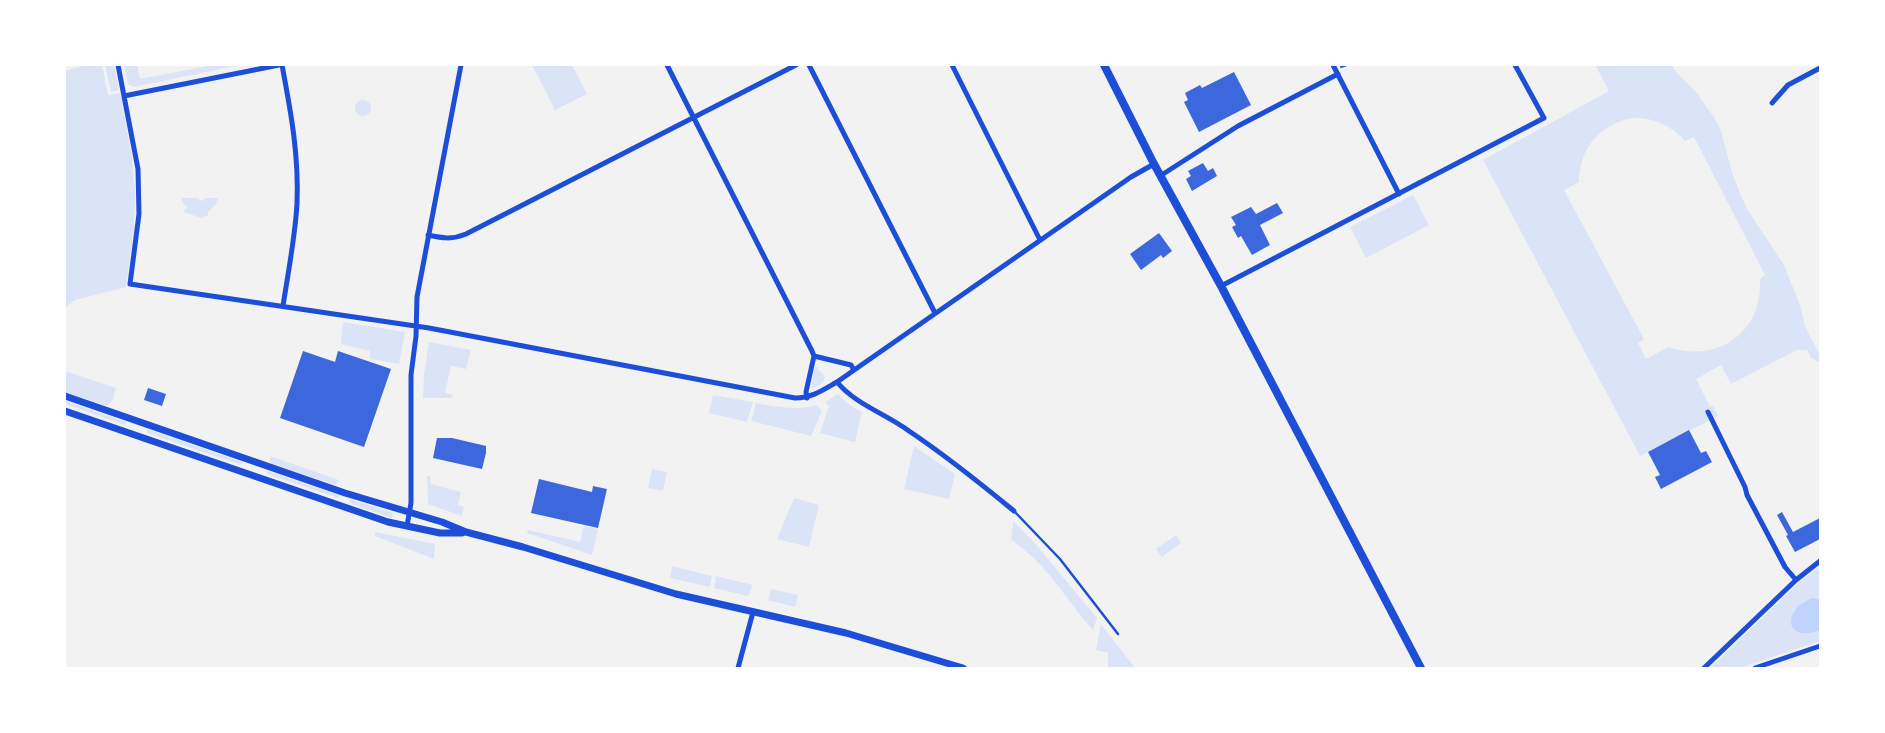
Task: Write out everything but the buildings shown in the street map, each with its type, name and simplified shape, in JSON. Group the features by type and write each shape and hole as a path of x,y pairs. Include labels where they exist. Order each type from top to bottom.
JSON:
{"main road":[{"path":"1104,65 1160,176 1221,286 1422,668"},
{"path":"65,396 345,493 442,522 466,533 523,547 667,591 846,633 963,668"},
{"path":"65,411 388,522 440,533 466,533"},
{"path":"140,436 144,424"},
{"path":"252,475 257,463"},
{"path":"340,506 345,493"}],"street":[{"path":"118,65 135,149 139,194 130,284 416,327 795,398 815,395 837,382 1154,164"},
{"path":"124,96 280,65 293,119 297,177 294,230 283,306"},
{"path":"407,526 411,513 411,375 417,298 461,65"},
{"path":"667,65 814,356 807,398"},
{"path":"428,235 456,238 796,65"},
{"path":"809,65 935,313"},
{"path":"952,65 1040,240"},
{"path":"1333,65 1339,71 1399,194"},
{"path":"1221,286 1544,118 1515,65"},
{"path":"1772,103 1788,85 1820,68"},
{"path":"1160,176 1238,126 1339,71"},
{"path":"814,356 851,365 854,370"},
{"path":"837,382 856,399 908,430 953,462 1014,511"},
{"path":"1708,412 1747,495 1785,567 1796,580"},
{"path":"1704,668 1796,580 1820,561"},
{"path":"738,668 753,612"},
{"path":"1755,668 1820,646"}],"lane":[{"path":"1014,511 1060,559 1118,634"}],"path":[{"path":"1339,71 1347,65"}],"shaded area":[{"path":"84,65 102,65 108,95 120,93 132,157 134,230 126,287 75,300 65,308 65,71"},
{"path":"105,65 114,65 119,90 111,92"},
{"path":"124,65 137,65 140,79 214,65 241,65 133,87 128,84"},
{"path":"532,65 572,65 587,94 555,110"},
{"path":"1595,65 1672,65 1697,93 1721,131 1732,172 1747,209 1784,265 1800,305 1805,326 1820,356 1820,363 1811,358 1807,350 1797,350 1731,384 1721,365 1696,379 1710,407 1713,406 1718,416 1640,456 1483,160 1609,91","holes":["1641,118 1668,127 1685,141 1694,137 1765,275 1760,279 1759,298 1754,314 1734,339 1720,347 1704,351 1668,347 1646,359 1638,343 1644,339 1564,190 1579,182 1587,148 1601,132 1621,121"]},
{"path":"360,100 366,100 371,108 369,114 360,116 355,111 355,105"},
{"path":"1413,195 1429,225 1366,258 1350,227"},
{"path":"181,198 203,201 205,198 218,198 208,215 202,218 183,212 187,207"},
{"path":"343,322 405,332 399,364 370,359 370,351 341,344"},
{"path":"429,342 471,350 466,369 451,366 445,393 453,395 452,398 423,398"},
{"path":"815,365 825,377 824,382 811,390"},
{"path":"65,371 116,388 112,401 107,406 65,392"},
{"path":"838,394 862,412 855,442 820,433 829,406 825,402"},
{"path":"713,395 753,402 747,422 709,413"},
{"path":"65,401 126,422 125,425 65,404"},
{"path":"756,403 794,408 816,405 822,411 811,436 751,421"},
{"path":"147,429 243,463 241,465 147,433"},
{"path":"914,446 955,474 949,499 904,489"},
{"path":"270,456 339,480 336,485 270,463"},
{"path":"652,469 667,472 663,491 648,488"},
{"path":"267,471 339,495 339,497 267,474"},
{"path":"427,476 430,476 431,484 461,492 458,505 464,507 462,516 428,504"},
{"path":"794,498 819,505 809,547 777,539"},
{"path":"350,499 393,513 392,518 349,503"},
{"path":"1013,521 1035,543 1097,618 1093,630 1035,559 1011,540"},
{"path":"584,526 598,529 592,555 527,533 528,530 580,542"},
{"path":"375,532 435,544 434,559 375,536"},
{"path":"1176,535 1181,543 1162,557 1156,549"},
{"path":"672,566 712,576 710,587 670,578"},
{"path":"1820,567 1820,641 1740,668 1710,668 1803,579"},
{"path":"716,576 753,585 748,596 714,588"},
{"path":"771,589 798,595 795,607 768,600"},
{"path":"1101,624 1135,668 1108,668 1108,653 1096,650"}],"water":[{"path":"1813,598 1820,600 1820,630 1808,633 1793,629 1792,616 1796,609"}]}
